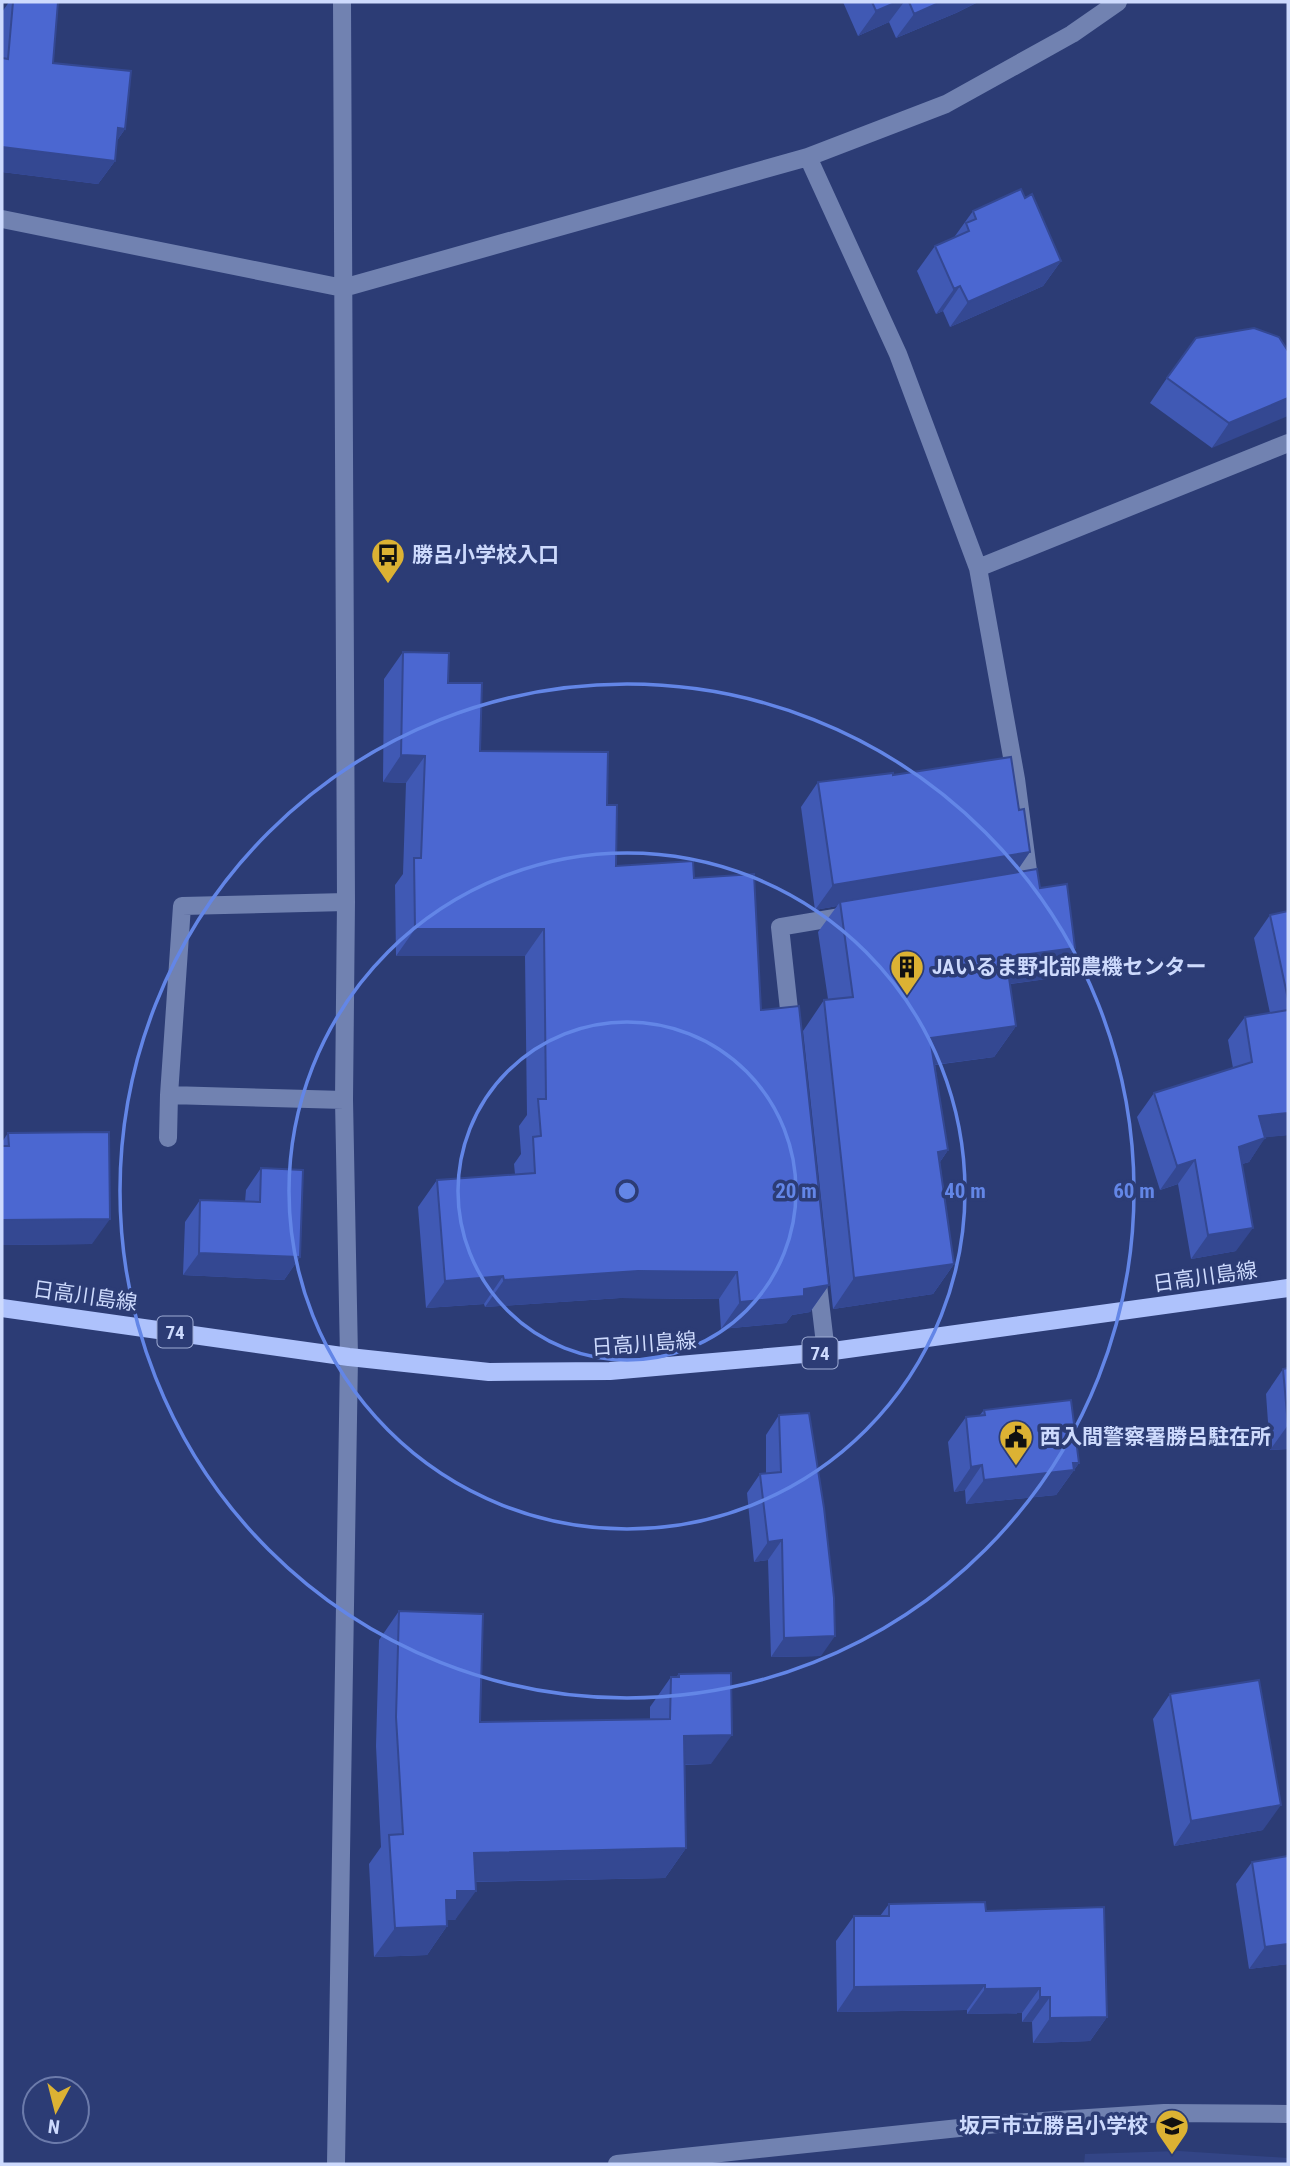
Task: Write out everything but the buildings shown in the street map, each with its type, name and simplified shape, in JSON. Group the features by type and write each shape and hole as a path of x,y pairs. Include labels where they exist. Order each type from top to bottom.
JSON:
{"main road":[{"name":"日高川島線","path":"2,1308 349,1357 489,1372 610,1371 826,1352 1288,1288"}],"street":[{"path":"336,2164 349,1357 344,1100 346,902 342,2"},
{"path":"2,219 343,288 808,157 946,104 1072,34 1118,2"},
{"path":"808,157 898,354 978,568 1016,779 1030,886 1003,890"},
{"path":"978,568 1288,443"},
{"path":"168,1138 182,906 346,902"},
{"path":"793,1050 780,927 872,912"},
{"path":"169,1095 344,1100"},
{"path":"815,1256 826,1352"},
{"path":"617,2164 997,2124 1164,2113 1288,2114"}],"shaded area":[{"name":"坂戸市立勝呂小学校","path":"1179,2151 1288,2158 1288,2164 1084,2164 1085,2154"}],"place":[{"name":"勝呂小学校入口","path":"388,585"},
{"name":"JAいるま野北部農機センター","path":"907,997"},
{"name":"西入間警察署勝呂駐在所","path":"1016,1467"},
{"name":"坂戸市立勝呂小学校","path":"1172,2156"}]}
